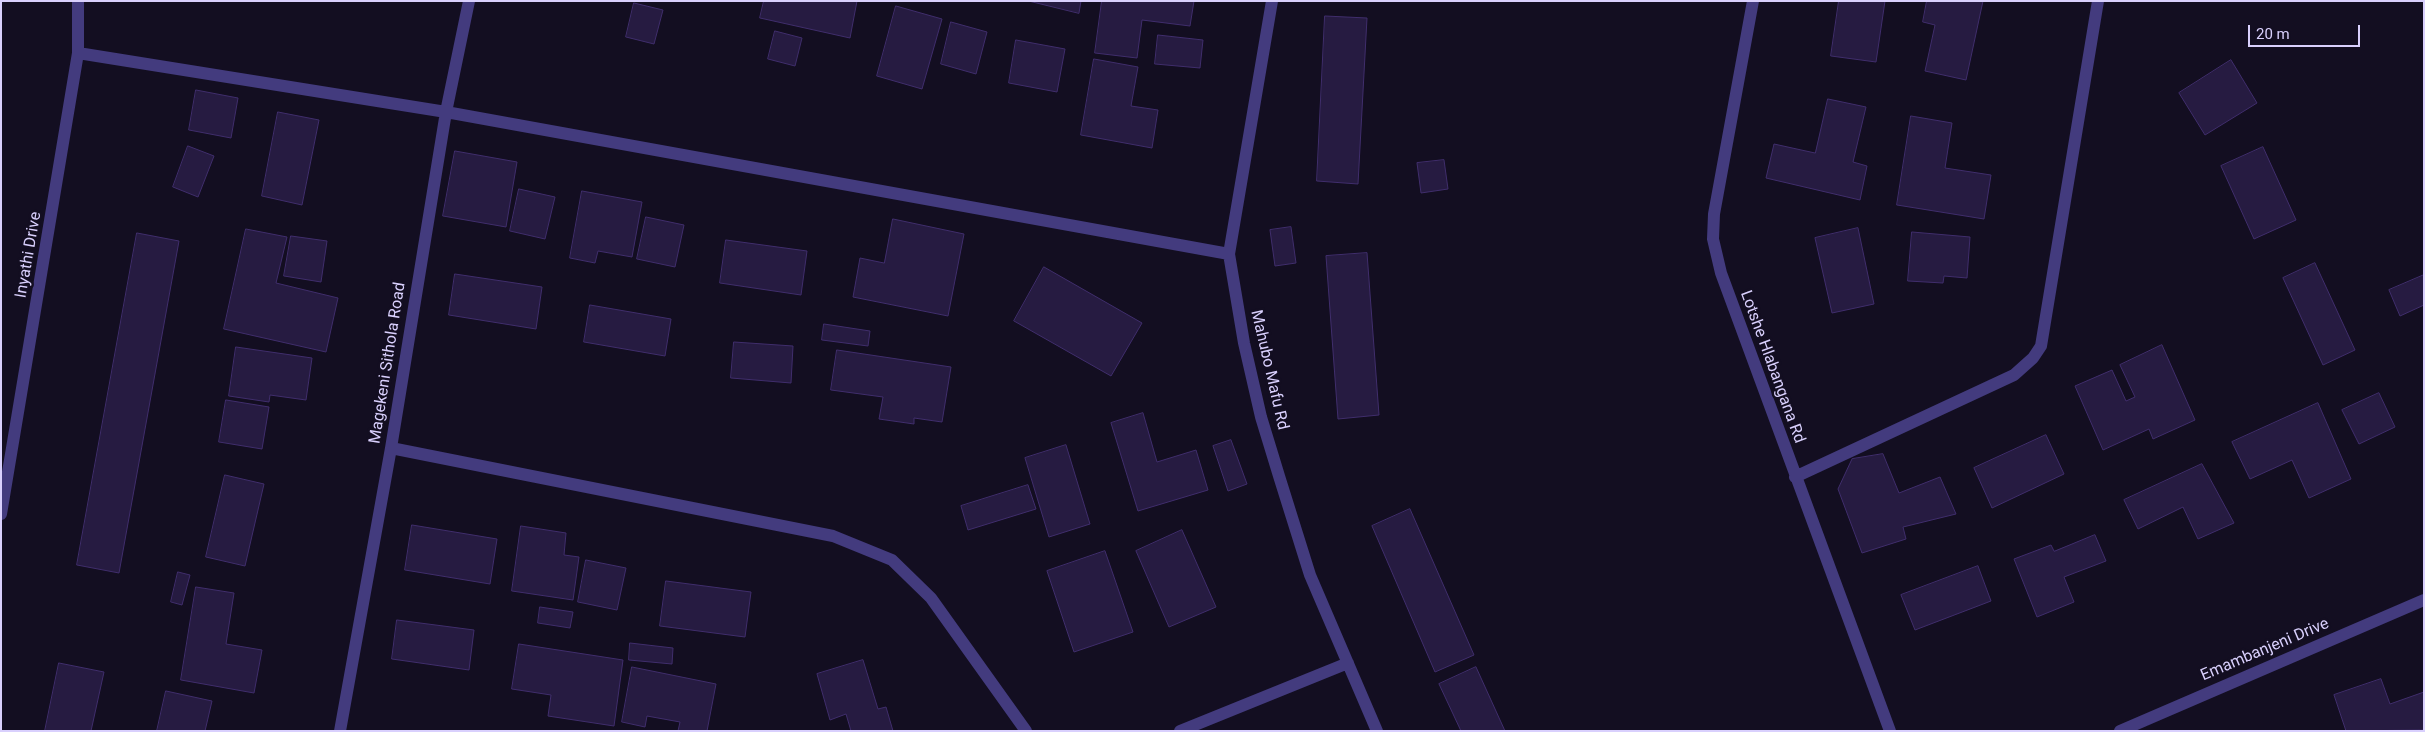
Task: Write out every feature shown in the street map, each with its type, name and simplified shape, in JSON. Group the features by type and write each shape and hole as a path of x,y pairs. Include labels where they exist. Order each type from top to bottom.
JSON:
{"street":[{"name":"Inyathi Drive","path":"1,514 78,53 78,1"},
{"name":"Magekeni Sithola Road","path":"340,731 391,448 446,112 469,1"},
{"name":"Mahubo Mafu Rd","path":"1272,1 1229,254 1244,343 1261,417 1310,575 1377,731"},
{"name":"Lotshe Hlabangana Rd","path":"1753,1 1714,214 1713,239 1721,273 1890,731"},
{"path":"1795,477 2014,375 2033,358 2041,346 2098,1"},
{"path":"78,53 446,112 1229,254"},
{"path":"391,448 833,536 892,560 931,598 1026,731"},
{"name":"Emambanjeni Drive","path":"2120,731 2424,600"},
{"path":"1180,731 1348,663"}],"building":[{"path":"764,1 857,1 850,38 760,18"},
{"path":"1029,1 1081,1 1079,13"},
{"path":"1102,1 1194,1 1190,26 1142,20 1137,58 1095,53"},
{"path":"1839,1 1885,1 1876,62 1831,56"},
{"path":"1927,1 1983,1 1966,80 1925,71 1935,25 1923,22"},
{"path":"634,3 663,10 654,44 626,37"},
{"path":"896,6 942,19 922,89 877,76"},
{"path":"1325,16 1367,18 1358,184 1317,181"},
{"path":"951,22 987,32 976,74 941,64"},
{"path":"775,31 802,38 795,66 768,59"},
{"path":"1158,35 1203,40 1200,68 1155,64"},
{"path":"1016,40 1065,49 1057,92 1009,83"},
{"path":"1094,59 1138,67 1131,106 1158,110 1152,148 1081,135"},
{"path":"2231,60 2257,103 2205,135 2179,93"},
{"path":"196,90 238,98 231,138 189,130"},
{"path":"1828,99 1866,107 1853,162 1867,166 1860,200 1766,178 1774,144 1815,153"},
{"path":"278,112 319,120 302,205 262,196"},
{"path":"1911,116 1952,123 1945,168 1991,175 1984,219 1897,205"},
{"path":"188,146 214,156 198,197 173,187"},
{"path":"2263,147 2296,220 2254,239 2221,166"},
{"path":"455,151 517,162 506,227 443,216"},
{"path":"1444,160 1448,189 1421,193 1417,163"},
{"path":"519,189 555,197 545,239 510,231"},
{"path":"582,191 642,202 632,257 598,251 595,263 570,258"},
{"path":"646,217 684,225 675,267 637,259"},
{"path":"893,219 964,234 948,316 853,297 860,258 884,263"},
{"path":"1291,227 1296,263 1275,266 1270,230"},
{"path":"1858,228 1874,304 1832,313 1815,238"},
{"path":"246,229 287,237 276,283 338,298 326,352 224,329"},
{"path":"1912,232 1970,237 1967,278 1944,276 1943,283 1908,281"},
{"path":"137,233 179,241 119,573 77,565"},
{"path":"291,236 327,241 321,282 284,276"},
{"path":"726,240 807,251 801,295 720,283"},
{"path":"1367,253 1379,415 1338,419 1326,256"},
{"path":"2315,263 2355,350 2323,365 2283,278"},
{"path":"1044,267 1142,323 1111,376 1014,321"},
{"path":"455,274 542,287 536,329 449,315"},
{"path":"2424,275 2424,305 2400,316 2389,290"},
{"path":"590,305 671,319 665,356 584,342"},
{"path":"824,324 870,331 868,346 822,340"},
{"path":"734,342 793,346 791,383 731,378"},
{"path":"2162,345 2195,420 2153,439 2149,429 2103,450 2075,386 2112,370 2126,401 2135,397 2120,365"},
{"path":"236,347 312,358 306,400 270,395 269,402 229,396"},
{"path":"837,350 951,367 942,422 914,418 914,424 879,419 883,397 831,390"},
{"path":"2379,393 2395,427 2359,444 2342,410"},
{"path":"226,400 269,407 262,449 219,442"},
{"path":"2318,403 2351,479 2309,498 2292,460 2250,479 2232,442"},
{"path":"1143,413 1157,462 1196,450 1208,490 1138,511 1111,423"},
{"path":"2046,435 2064,474 1992,508 1974,468"},
{"path":"1231,440 1247,484 1228,491 1213,446"},
{"path":"1066,445 1090,524 1049,537 1025,458"},
{"path":"1883,454 1899,493 1940,477 1956,514 1903,527 1906,539 1862,553 1838,489 1852,459"},
{"path":"2202,464 2234,523 2198,539 2183,507 2138,529 2124,500"},
{"path":"225,475 264,484 245,566 206,557"},
{"path":"1028,485 1036,509 968,530 961,506"},
{"path":"1410,509 1474,655 1435,672 1372,526"},
{"path":"412,525 497,539 490,584 405,570"},
{"path":"521,526 566,533 564,555 579,557 573,600 512,591"},
{"path":"1182,530 1216,607 1169,627 1136,551"},
{"path":"2095,535 2106,561 2064,577 2074,602 2037,617 2014,559 2051,545 2054,551"},
{"path":"1105,551 1133,632 1074,652 1047,571"},
{"path":"586,560 626,568 617,610 578,602"},
{"path":"1978,566 1991,601 1915,630 1901,595"},
{"path":"178,572 190,575 182,605 171,602"},
{"path":"666,581 751,592 745,637 660,626"},
{"path":"196,587 234,593 226,644 262,650 254,693 181,680"},
{"path":"540,607 573,612 570,628 538,623"},
{"path":"397,620 474,630 469,670 392,659"},
{"path":"630,643 673,648 672,664 629,660"},
{"path":"519,644 623,660 614,726 548,716 551,695 512,689"},
{"path":"863,660 878,709 886,707 893,731 851,731 846,714 830,720 817,674"},
{"path":"59,663 104,672 91,731 45,731"},
{"path":"632,667 716,684 707,731 678,731 680,722 647,716 645,727 622,722"},
{"path":"1476,667 1505,731 1461,731 1439,684"},
{"path":"2381,679 2390,704 2424,692 2424,730 2346,731 2334,695"},
{"path":"166,691 212,701 205,731 157,731"}]}
